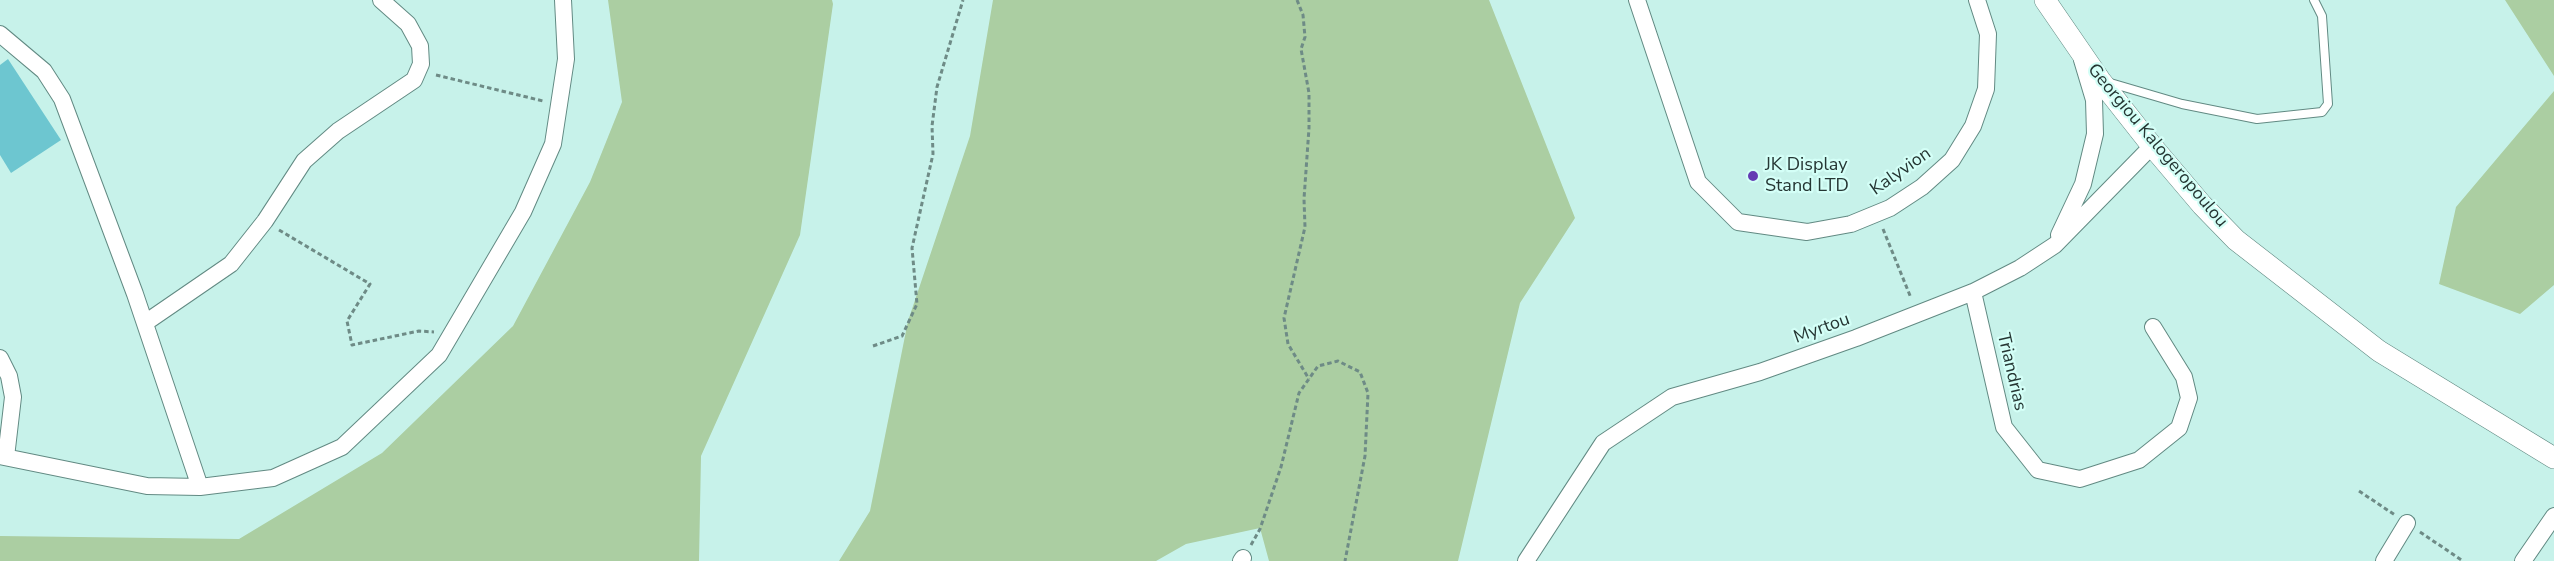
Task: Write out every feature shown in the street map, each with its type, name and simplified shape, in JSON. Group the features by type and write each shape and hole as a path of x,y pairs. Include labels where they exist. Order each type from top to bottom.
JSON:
{"street":[{"path":"145,323 231,264 265,222 304,161 338,131 414,80 421,64 420,46 408,24 381,0"},
{"path":"0,358 9,376 13,397 3,457 147,486 200,487 273,478 342,447 439,355 524,212 553,144 566,60 563,0"},
{"name":"Kalyvion","path":"1636,0 1698,182 1738,222 1807,232 1851,224 1890,208 1922,187 1952,160 1973,126 1986,88 1988,34 1977,0"},
{"name":"Georgiou Kalogeropoulou","path":"2045,0 2100,80 2152,146 2202,205 2267,266 2379,351 2554,458"},
{"path":"0,34 44,71 62,99 145,323 200,487"},
{"path":"2055,245 2083,184 2095,134 2094,100 2079,50"},
{"name":"Myrtou","path":"1526,561 1603,443 1672,397 1760,372 1972,292 2020,268 2055,245 2152,146"},
{"name":"Triandrias","path":"1972,292 2004,427 2038,470 2080,479 2139,460 2179,428 2189,398 2184,377 2154,327"},
{"path":"2523,561 2554,516"},
{"path":"2384,561 2407,523"}],"lane":[{"path":"2100,80 2182,104 2257,119 2322,112 2328,104 2323,27 2322,16 2314,0"}],"path":[{"path":"873,346 902,336 917,304 912,248 933,154 932,126 938,87 963,0"},
{"path":"1297,0 1303,15 1305,37 1301,50 1310,93 1304,199 1305,227 1284,318 1288,344 1309,379"},
{"path":"418,71 559,105"},
{"path":"1876,213 1910,293"},
{"path":"265,222 370,284 347,321 352,345 419,331 452,333"},
{"path":"1242,560 1260,529 1281,467 1299,393 1318,366 1338,361 1360,372 1368,393 1365,456 1345,561"}],"green space":[{"path":"608,0 832,0 833,4 800,235 701,456 699,561 0,561 0,536 239,539 382,453 513,326 590,182 622,102"},
{"path":"993,0 1489,0 1575,218 1520,303 1458,561 1269,561 1260,528 1186,544 1156,561 839,561 870,511 908,321 970,136"},
{"path":"2505,0 2554,0 2554,76"},
{"path":"2554,91 2554,285 2520,314 2439,284 2456,207"}],"building":[{"path":"8,59 61,140 11,173 0,155 0,65"}],"place":[{"name":"JK Display Stand LTD","path":"1753,176"}]}
